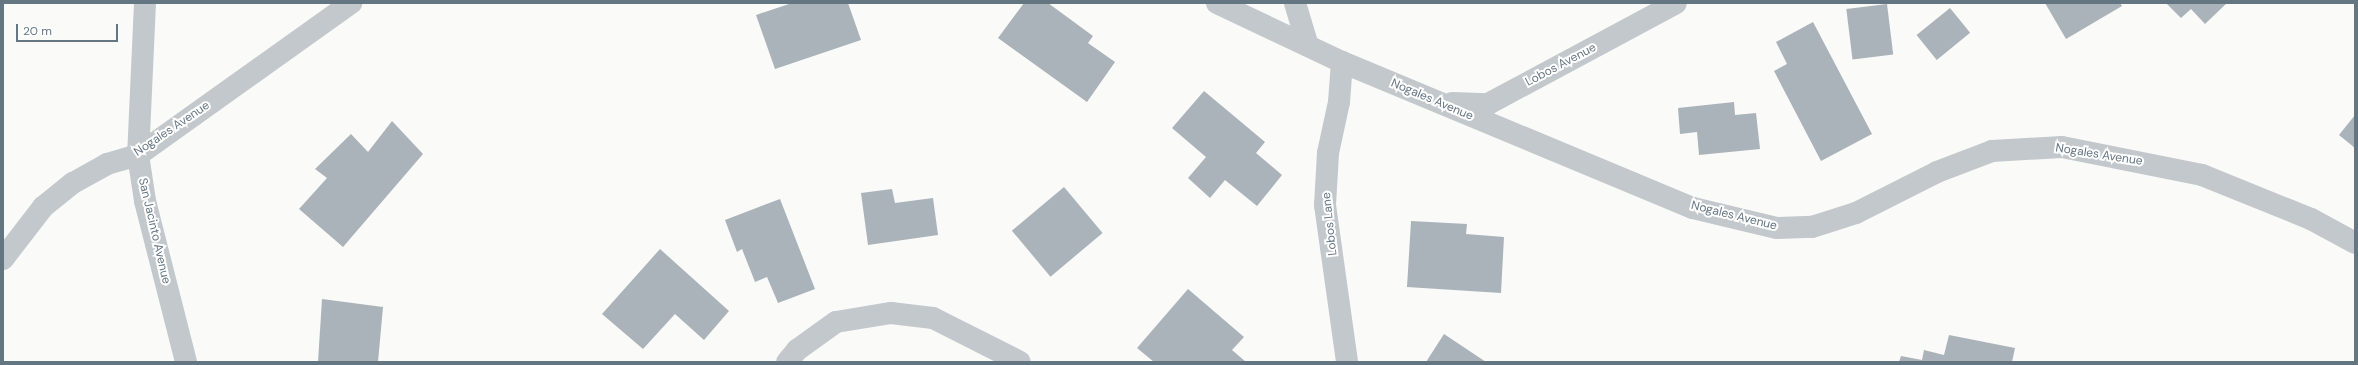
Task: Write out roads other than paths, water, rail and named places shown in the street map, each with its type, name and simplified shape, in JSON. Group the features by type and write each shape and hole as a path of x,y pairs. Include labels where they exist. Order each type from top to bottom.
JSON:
{"street":[{"name":"San Jacinto Avenue","path":"145,3 138,155 145,201 186,362"},
{"name":"Nogales Avenue","path":"3,259 43,207 73,182 107,164 138,155 351,3"},
{"name":"Nogales Avenue","path":"1216,3 1307,43 1342,62 1693,208 1777,228 1812,227 1856,213 1937,172 1992,151 2062,147 2202,175 2285,207 2355,243"},
{"path":"1295,3 1307,43"},
{"name":"Lobos Avenue","path":"1440,103 1488,104 1676,3"},
{"name":"Lobos Lane","path":"1342,62 1339,102 1328,153 1326,205 1347,362"},
{"path":"787,362 797,350 836,322 891,313 933,318 1020,362"}]}
